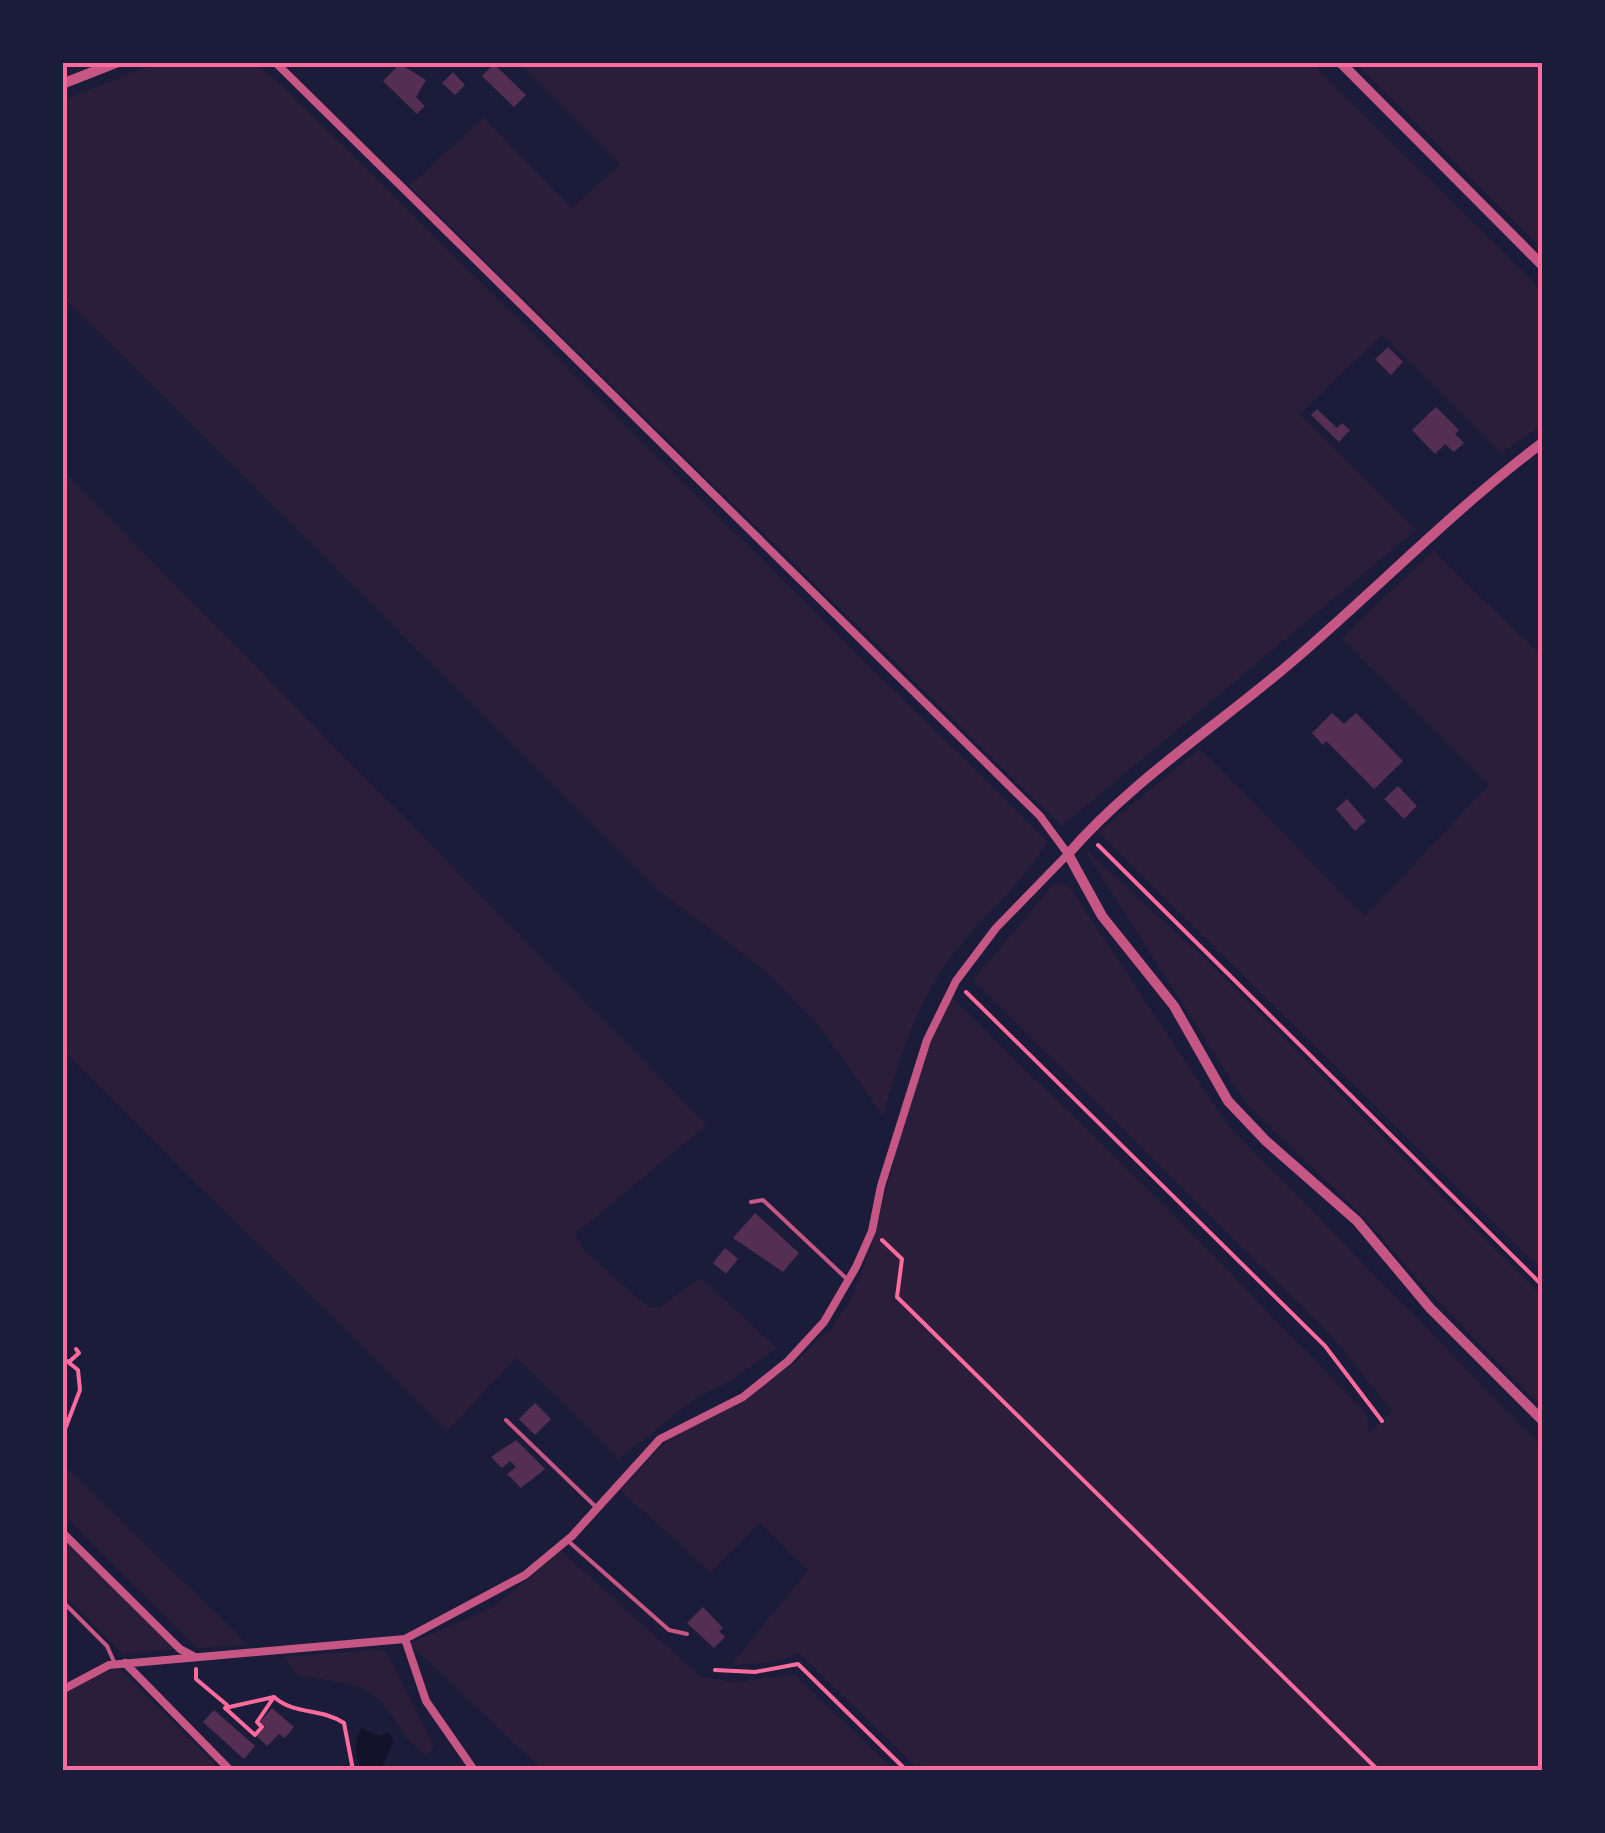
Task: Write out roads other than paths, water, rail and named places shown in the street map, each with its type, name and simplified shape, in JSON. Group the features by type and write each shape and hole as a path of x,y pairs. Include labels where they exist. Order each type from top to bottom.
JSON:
{"street":[{"path":"62,84 118,62"},
{"path":"275,62 1040,816 1068,854 1102,916 1174,1006 1215,1082 1237,1111 1356,1221 1430,1308 1542,1420"},
{"path":"1340,62 1542,265"},
{"path":"62,1690 120,1664 406,1640 525,1575 567,1540 660,1440 743,1397 788,1361 824,1322 849,1281 872,1231 881,1186 928,1040 956,982 996,928 1086,834 1308,648 1439,525 1542,442"},
{"path":"62,1532 180,1649 195,1657"},
{"path":"406,1640 426,1701 474,1770"},
{"path":"120,1664 230,1770"}],"lane":[{"path":"751,1202 763,1200 849,1281"},
{"path":"506,1420 597,1508"},
{"path":"567,1540 669,1630 687,1634"},
{"path":"62,1601 108,1646 120,1664"}]}
